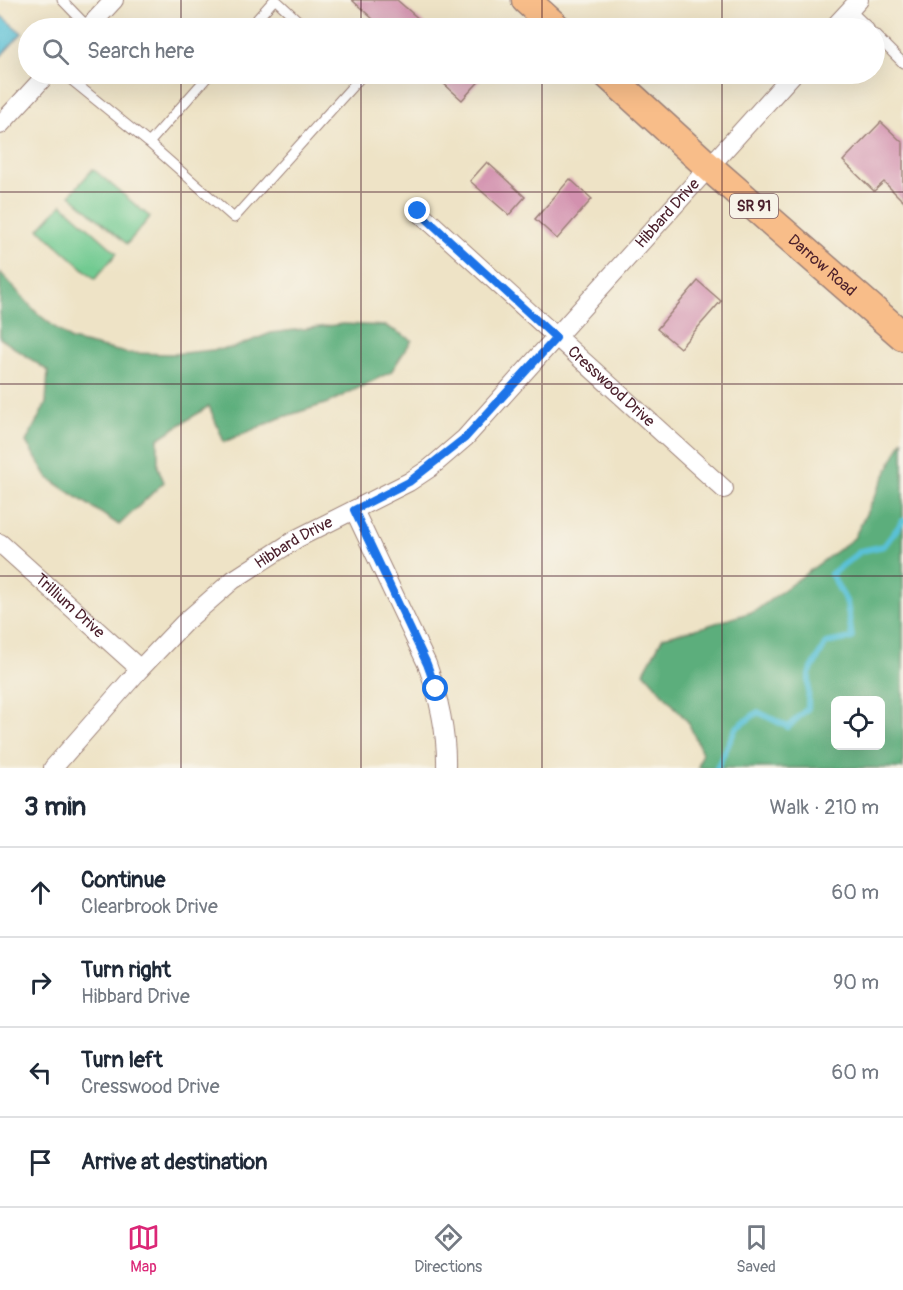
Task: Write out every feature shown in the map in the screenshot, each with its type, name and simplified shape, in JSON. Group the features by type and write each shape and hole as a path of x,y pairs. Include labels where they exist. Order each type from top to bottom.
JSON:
{"main road":[{"path":"526,0 546,18"},
{"name":"Darrow Road","path":"618,84 903,336"}],"street":[{"path":"98,18 114,0"},
{"path":"843,18 855,5"},
{"path":"0,125 38,84"},
{"name":"Hibbard Drive","path":"53,768 140,669 184,623 233,580 298,538 409,482 465,438 784,84"},
{"name":"Cresswood Drive","path":"418,211 724,489"},
{"path":"354,510 427,664 436,689 447,747 446,768"},
{"name":"Trillium Drive","path":"0,543 140,669"}],"lane":[{"path":"62,0 79,18"},
{"path":"258,18 275,0 295,18"},
{"path":"855,5 863,18"},
{"path":"885,45 903,63"},
{"path":"76,84 149,143 234,218 355,84"},
{"path":"149,143 201,84"}],"green space":[{"path":"93,169 150,217 127,244 70,195"},
{"path":"62,204 117,253 95,279 39,229"},
{"path":"0,272 37,313 71,340 126,353 173,354 233,348 271,333 343,324 386,326 412,340 391,372 328,403 280,418 224,442 209,406 158,439 158,467 164,482 119,525 48,478 26,442 46,403 48,371 0,338"},
{"path":"903,439 903,768 698,768 702,753 688,722 644,672 663,637 755,611 854,538"}],"water":[{"path":"0,15 18,30 18,37 0,57"}],"building":[{"path":"352,0 397,0 418,18 372,18"},
{"path":"444,84 477,84 462,100"},
{"path":"881,122 903,143 903,201 884,182 874,191 843,161"},
{"path":"487,162 525,197 509,215 470,181"},
{"path":"570,179 592,199 557,239 535,219"},
{"path":"698,281 721,301 680,348 657,329"}],"waterway":[{"path":"717,768 736,728 758,712 788,727 808,708 809,674 826,643 852,638 847,603 831,574 861,551 884,546 903,521"}],"route":[{"path":"418,211 556,338 465,438 430,468 409,482 354,510 427,664 436,689"}]}
